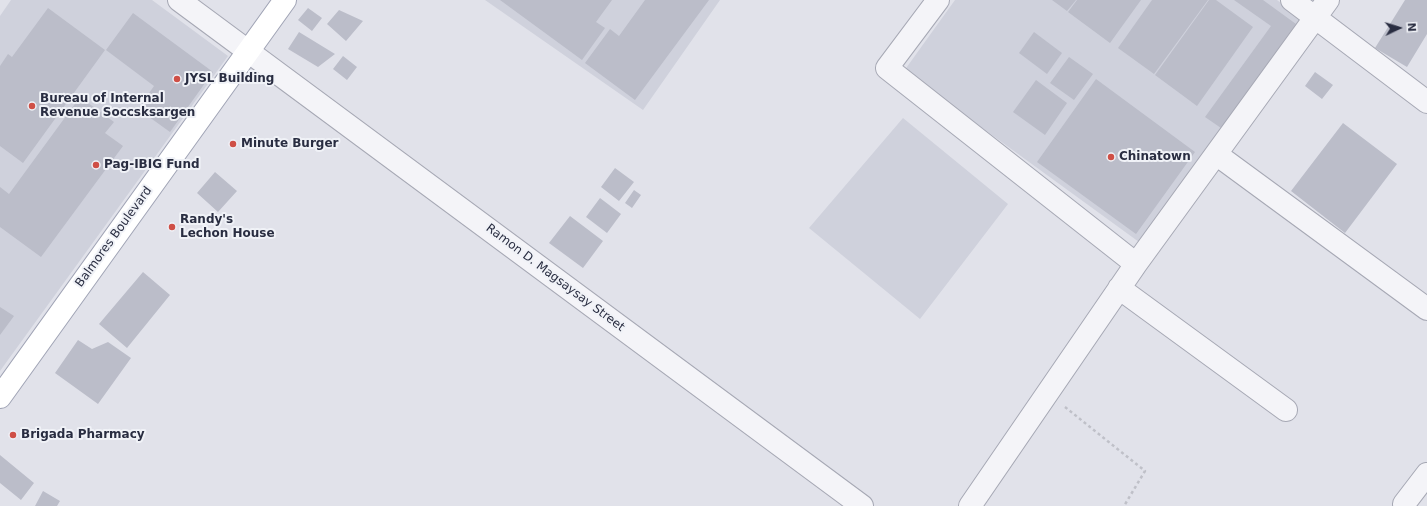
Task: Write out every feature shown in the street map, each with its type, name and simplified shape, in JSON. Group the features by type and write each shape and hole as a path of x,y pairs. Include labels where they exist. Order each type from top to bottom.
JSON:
{"main road":[{"name":"Balmores Boulevard","path":"0,397 285,0"}],"street":[{"name":"Ramon D. Magsaysay Street","path":"179,0 862,506"},
{"path":"938,0 887,68 1136,264"},
{"path":"1292,0 1427,102"},
{"path":"970,506 1119,288 1328,0"},
{"path":"1216,154 1427,309"},
{"path":"1119,288 1286,410"},
{"path":"1404,504 1427,474"}],"path":[{"path":"1047,393 1145,471 1124,506"}],"shaded area":[{"path":"11,0 152,0 228,56 0,371 0,16"},
{"path":"485,0 720,0 643,110"},
{"name":"Chinatown","path":"955,0 1277,0 1301,18 1139,242 904,71"},
{"path":"903,118 1008,204 920,319 809,228"}],"building":[{"path":"500,0 612,0 596,22 605,28 582,60"},
{"path":"645,0 709,0 635,100 585,63 610,29 619,36"},
{"path":"1052,0 1076,0 1067,11"},
{"path":"1077,0 1141,0 1110,43 1068,12"},
{"path":"1152,0 1208,0 1154,74 1118,48"},
{"path":"1209,0 1216,0 1253,27 1197,106 1155,75"},
{"path":"1234,0 1263,0 1296,24 1221,128 1205,117 1271,26"},
{"path":"1405,0 1427,0 1427,34 1407,67 1375,48"},
{"name":"Bureau of Internal Revenue Soccsksargen","path":"48,8 105,50 23,163 0,146 0,66 8,54 12,57"},
{"path":"308,8 322,18 312,31 298,20"},
{"path":"339,10 363,21 346,41 327,24"},
{"name":"JYSL Building","path":"133,13 213,72 170,132 138,109 154,86 106,50"},
{"path":"299,32 335,54 318,67 288,49"},
{"path":"1034,32 1062,53 1047,74 1019,53"},
{"path":"343,56 357,67 347,80 333,69"},
{"path":"1069,57 1093,74 1074,100 1050,83"},
{"path":"1315,72 1333,85 1322,99 1305,86"},
{"path":"1096,79 1195,152 1136,234 1037,162"},
{"path":"1036,80 1067,103 1045,135 1013,112"},
{"path":"80,97 114,122 105,133 123,146 41,257 0,227 0,187 9,194"},
{"path":"1343,123 1397,164 1345,233 1291,191"},
{"path":"615,168 634,182 619,201 601,187"},
{"path":"215,172 237,191 218,212 197,193"},
{"path":"634,190 641,195 632,208 625,203"},
{"path":"600,198 621,214 607,233 586,217"},
{"path":"570,216 603,241 583,268 549,243"},
{"path":"143,272 170,295 127,348 99,324"},
{"path":"0,307 14,316 0,335"},
{"path":"78,340 92,349 108,342 131,358 98,404 55,373"},
{"path":"0,455 34,483 21,500 0,483"},
{"path":"43,491 60,501 57,506 35,506"}],"place":[{"name":"JYSL Building","path":"177,79"},
{"name":"Bureau of Internal Revenue Soccsksargen","path":"32,106"},
{"name":"Minute Burger","path":"233,144"},
{"name":"Chinatown","path":"1111,157"},
{"name":"Pag-IBIG Fund","path":"96,165"},
{"name":"Randy's Lechon House","path":"172,227"},
{"name":"Brigada Pharmacy","path":"13,435"}]}
